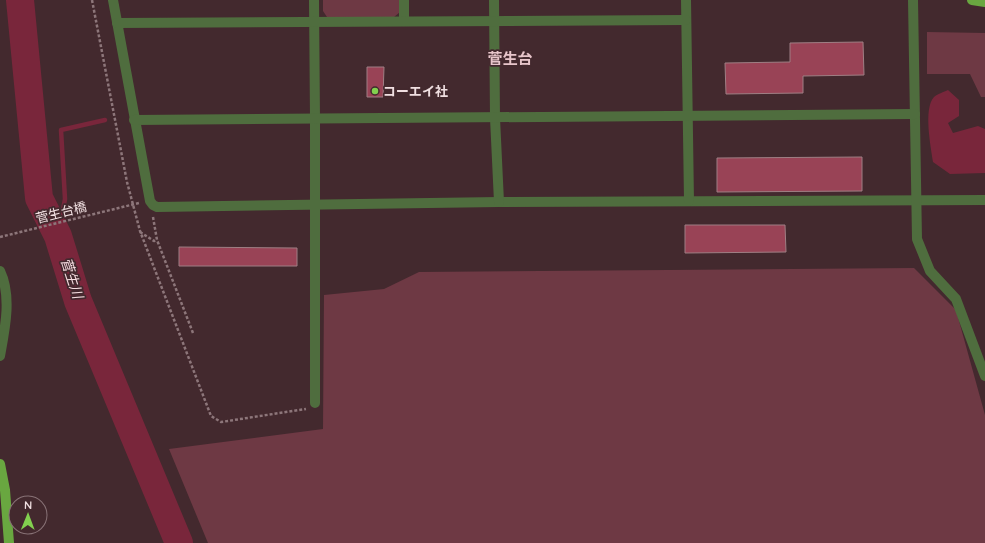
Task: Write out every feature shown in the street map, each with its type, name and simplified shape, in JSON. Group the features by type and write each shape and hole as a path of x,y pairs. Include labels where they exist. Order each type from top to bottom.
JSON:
{"main road":[{"path":"972,0 985,2"},
{"path":"0,464 6,490 10,543"}],"street":[{"path":"113,0 150,201 157,207 499,202 985,200"},
{"path":"314,0 315,403"},
{"path":"404,0 404,21"},
{"path":"494,0 495,118 499,202"},
{"path":"686,0 689,201"},
{"path":"913,0 917,239 930,271 956,299 985,376"},
{"path":"117,23 686,20"},
{"path":"134,120 915,114"},
{"path":"0,270 4,281 6,307 5,329 0,356"}],"path":[{"path":"92,0 132,205 140,231 211,416 221,422 315,408 315,403"},
{"path":"98,28 104,26"},
{"path":"114,111 118,110"},
{"path":"150,201 157,240 193,333"},
{"name":"菅生台橋","path":"0,237 137,204"},
{"path":"140,231 154,241 157,240"}],"shaded area":[{"path":"323,0 399,0 400,12 394,17 327,17 323,11"},
{"path":"927,32 985,33 985,97 981,97 970,74 927,74"},
{"path":"948,90 959,100 959,116 948,123 953,133 978,126 985,129 985,173 950,174 933,162 928,119 929,110 934,97"},
{"path":"914,268 956,310 985,415 985,543 208,543 169,449 323,429 324,295 384,289 419,272"}],"building":[{"path":"863,42 864,75 803,76 803,93 726,94 725,63 790,62 790,43"},
{"path":"367,67 384,67 383,97 367,97"},
{"path":"862,157 862,191 717,192 717,158"},
{"path":"685,225 785,225 786,252 685,253"},
{"path":"179,247 297,248 297,266 179,266"}],"waterway":[{"name":"菅生川","path":"20,0 39,198 58,236 78,301 179,543"},
{"path":"58,236 65,199 61,130 105,120"}],"place":[{"name":"コーエイ社","path":"375,91"}],"district":[{"name":"菅生台","path":"510,59"}]}
